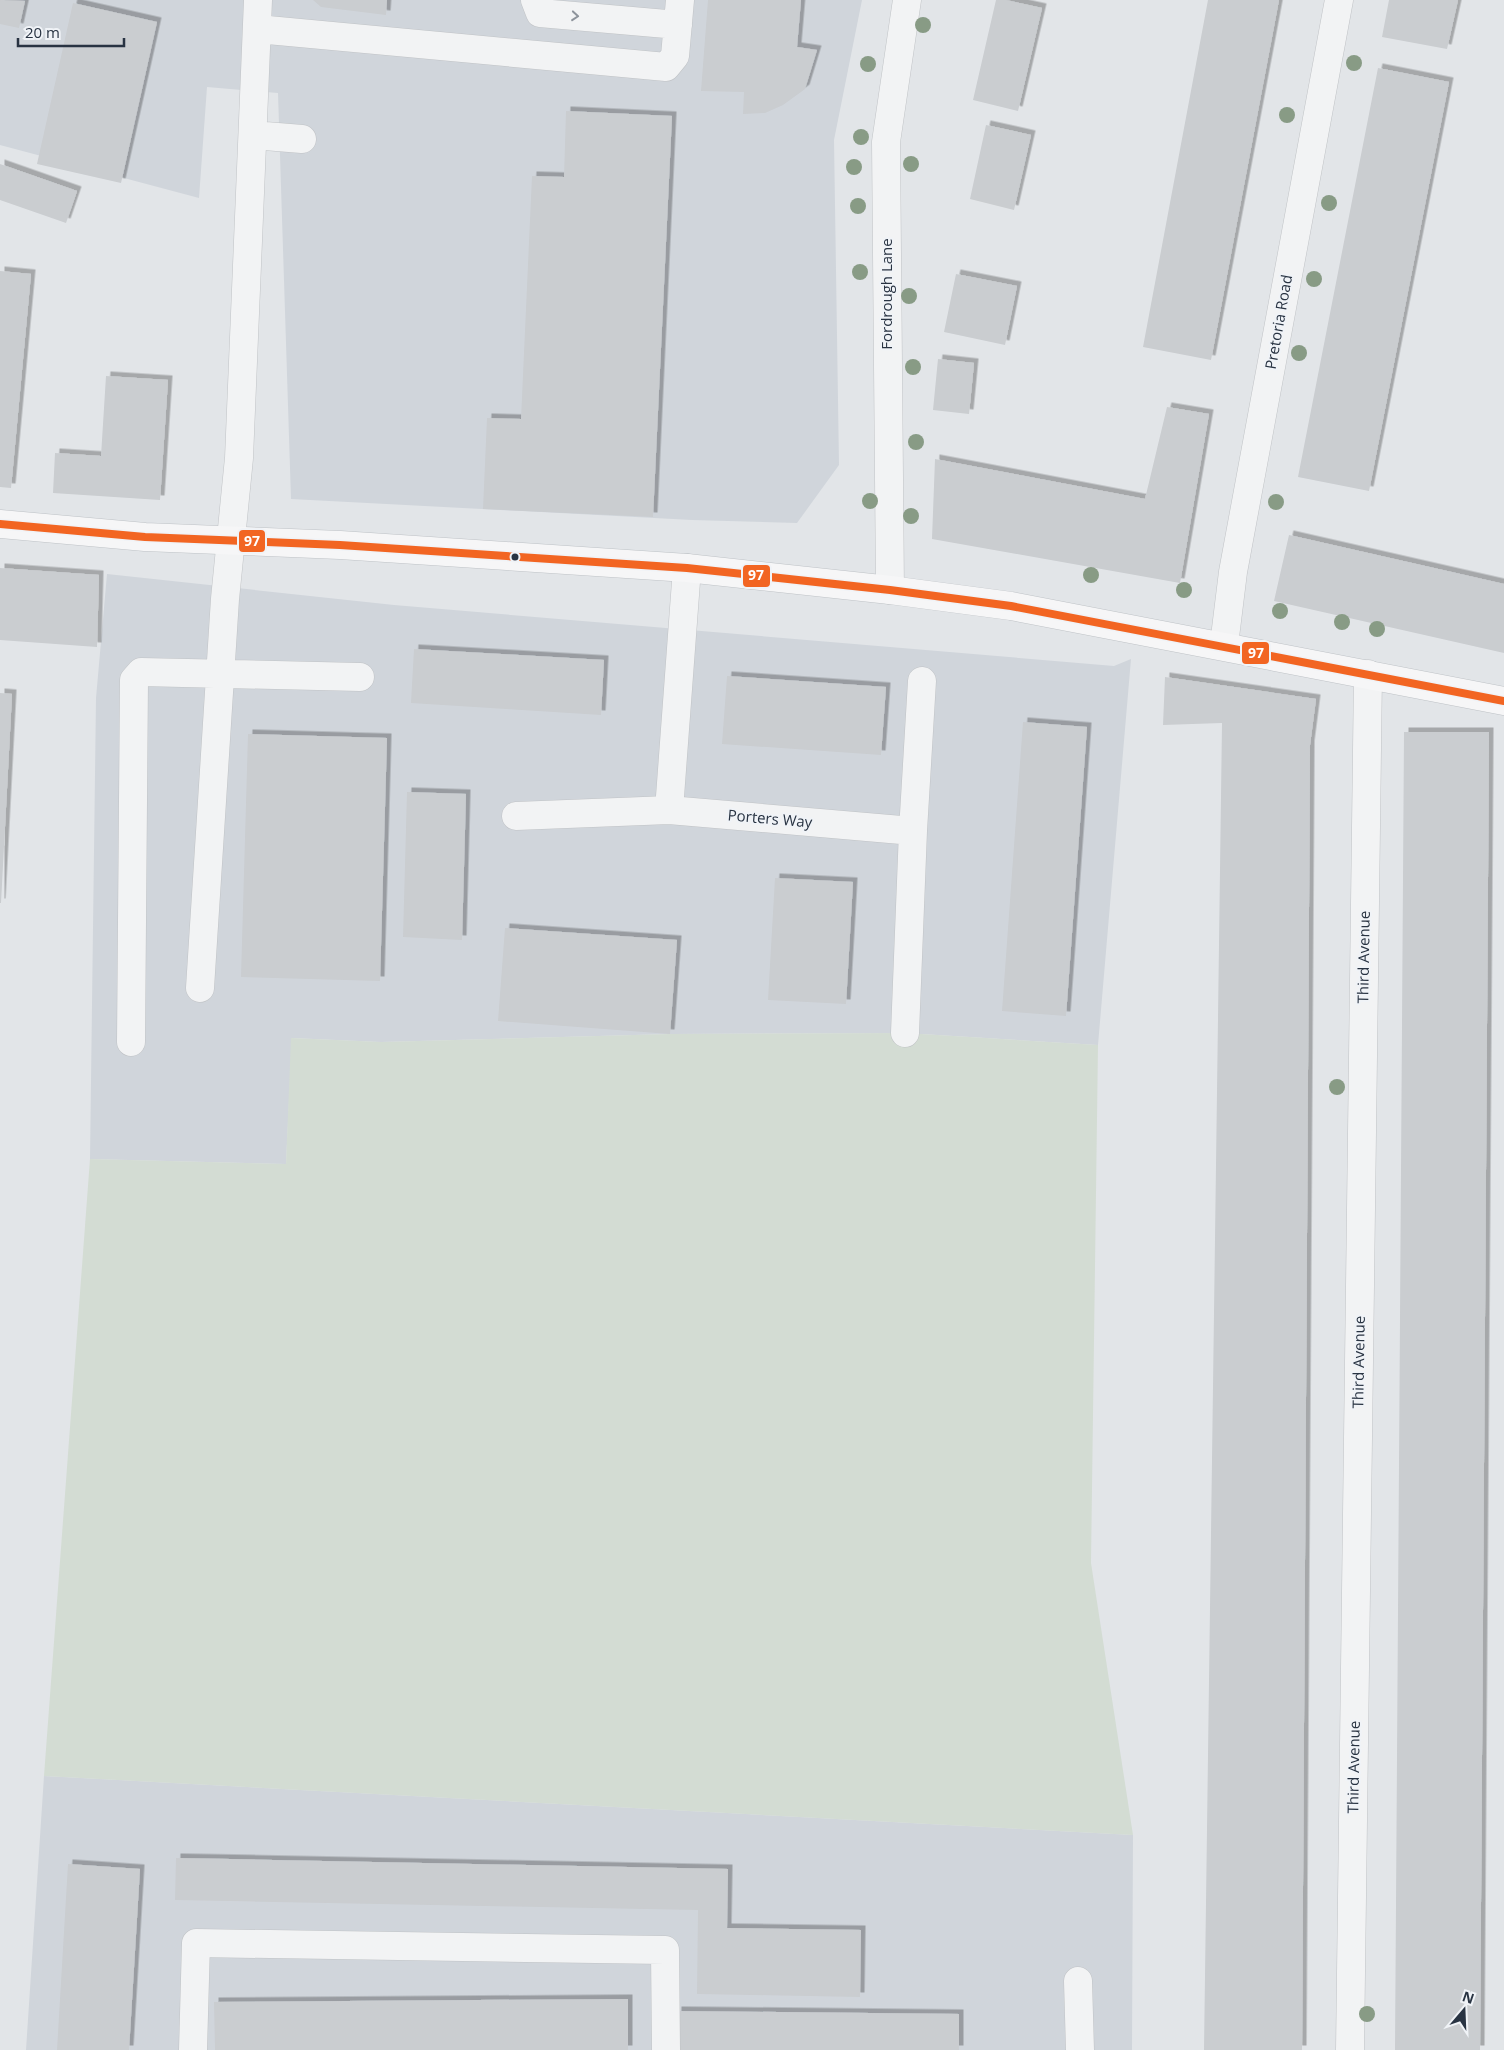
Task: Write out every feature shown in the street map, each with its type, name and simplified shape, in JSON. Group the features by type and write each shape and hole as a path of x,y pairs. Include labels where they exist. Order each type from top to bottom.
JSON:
{"main road":[{"path":"0,524 145,537 232,539 687,568 890,590 1011,606 1224,645 1504,700"}],"street":[{"path":"200,988 220,674 239,458 258,0"},
{"path":"257,29 666,67 675,56 679,12 540,12 536,0"},
{"name":"Fordrough Lane","path":"890,590 886,142 907,0"},
{"name":"Pretoria Road","path":"1224,645 1233,572 1339,0"},
{"path":"253,135 302,139"},
{"path":"669,810 687,568"},
{"path":"131,1042 134,680 141,672 360,677"},
{"name":"Third Avenue","path":"1350,2050 1368,674"},
{"path":"905,1033 912,831 922,680"},
{"name":"Porters Way","path":"516,816 669,810 912,831"},
{"path":"193,2050 196,1943 665,1950 666,2050"},
{"path":"1078,1981 1080,2050"}],"shaded area":[{"path":"0,0 862,0 834,140 839,465 797,523 692,520 291,499 278,93 207,87 199,198 0,145"},
{"path":"107,574 394,605 1114,666 1131,659 1098,1045 905,1033 670,1034 381,1042 292,1038 286,1164 90,1159 96,698"},
{"path":"905,1033 1098,1045 1091,1563 1133,1835 44,1776 90,1159 286,1164 291,1038 381,1042 670,1034"},
{"path":"44,1776 1133,1835 1132,2050 26,2050"}],"building":[{"path":"0,0 25,1 19,28 0,24"},
{"path":"313,0 387,0 386,15 321,7"},
{"path":"708,0 801,0 797,47 817,50 805,89 783,105 765,113 743,114 744,92 701,91"},
{"path":"996,0 1006,0 1042,8 1018,111 973,100"},
{"path":"1208,0 1279,0 1211,360 1143,347"},
{"path":"1389,0 1458,0 1447,49 1382,37"},
{"path":"73,3 157,22 121,183 37,164"},
{"path":"1378,68 1449,82 1369,491 1298,477"},
{"path":"566,111 672,116 653,517 483,509 487,418 521,419 532,176 564,177"},
{"path":"986,125 1031,135 1014,210 970,199"},
{"path":"0,164 77,191 66,223 0,200"},
{"path":"0,271 31,274 11,488 0,487"},
{"path":"956,274 1017,286 1005,345 944,332"},
{"path":"938,359 974,363 969,414 933,410"},
{"path":"106,376 168,380 160,500 53,493 55,453 101,456"},
{"path":"1167,407 1209,414 1180,583 932,539 935,459 1145,499"},
{"path":"1289,535 1504,584 1504,653 1274,601"},
{"path":"0,568 99,575 97,647 0,640"},
{"path":"414,649 604,660 601,715 411,703"},
{"path":"727,676 886,687 881,755 722,744"},
{"path":"1165,677 1316,699 1310,745 1302,2050 1204,2050 1222,723 1163,725"},
{"path":"0,693 12,694 1,903 0,903"},
{"path":"1023,722 1087,727 1066,1016 1002,1011"},
{"path":"1404,732 1489,732 1480,2050 1395,2050"},
{"path":"248,734 387,738 380,981 241,977"},
{"path":"407,792 466,794 462,940 403,937"},
{"path":"775,878 853,882 846,1004 768,1000"},
{"path":"505,928 677,940 670,1034 498,1021"},
{"path":"176,1858 728,1869 727,1928 861,1930 860,1997 697,1994 698,1910 175,1900"},
{"path":"68,1864 140,1869 129,2050 57,2050"},
{"path":"628,1999 628,2050 215,2050 214,2002"},
{"path":"677,2011 959,2014 959,2050 676,2050"}],"transit line":[{"name":"97","path":"0,524 145,537 340,545 687,568 890,590 1011,606 1504,701"}]}
